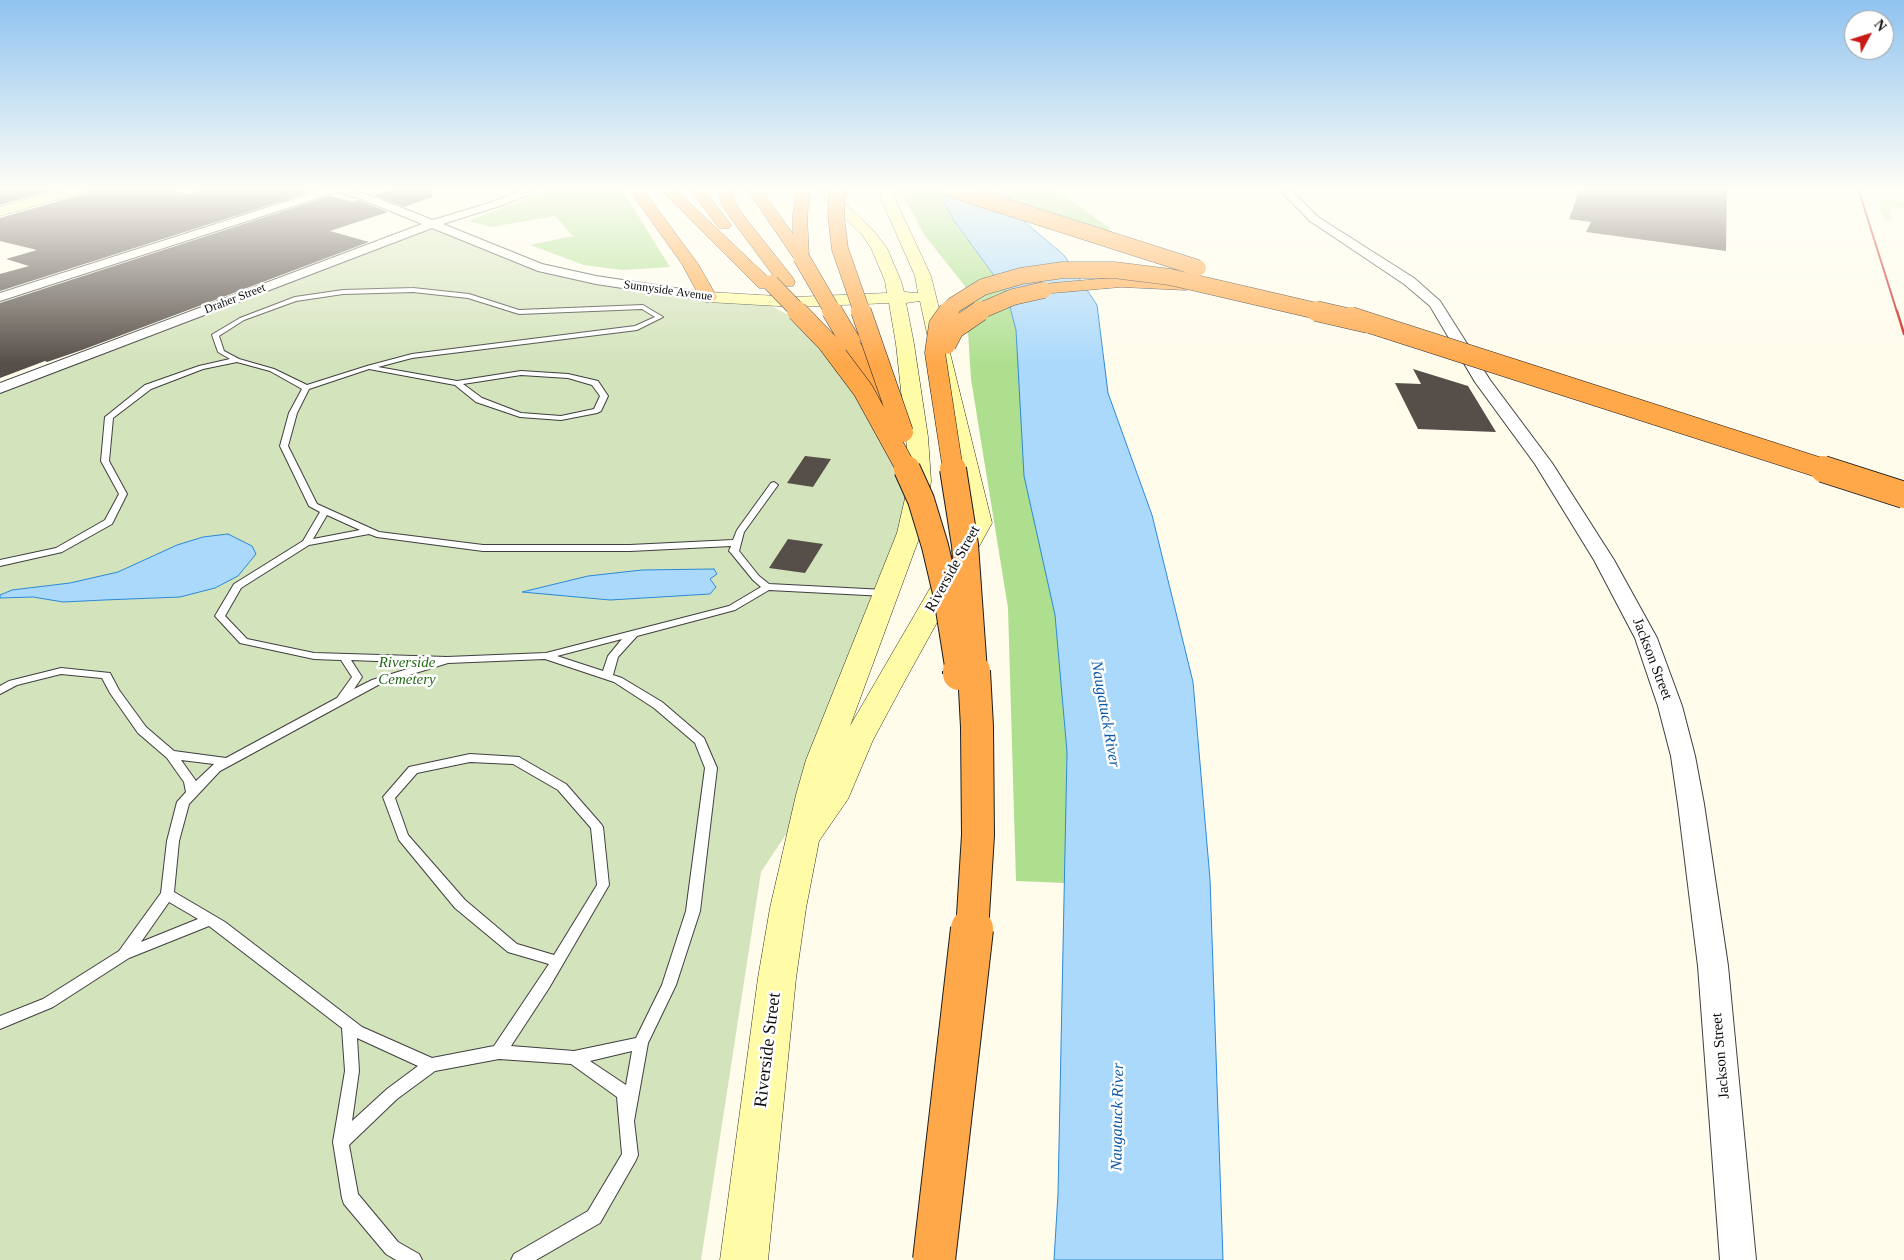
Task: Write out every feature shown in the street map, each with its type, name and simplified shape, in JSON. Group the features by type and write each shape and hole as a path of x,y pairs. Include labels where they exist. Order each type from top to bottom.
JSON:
{"highway":[{"path":"678,247 690,264 708,297"},
{"path":"733,247 774,283"},
{"path":"741,247 826,342 863,390 902,456 924,509 935,546 947,597 966,730 969,821 966,936 955,1069"},
{"path":"754,247 774,283"},
{"path":"794,247 897,420 932,496 970,596"},
{"path":"801,247 801,257"},
{"path":"840,247 897,420"},
{"path":"1132,247 1904,496"},
{"path":"934,1260 972,929 978,835 977,727 970,596 965,545 935,353 939,325 954,305 967,295 983,287 1021,276 1063,270 1114,270 1202,283 1368,323 1904,496"},
{"path":"926,1260 977,937 987,822 989,727 981,595 975,544 944,372 944,354 947,341 954,329 966,319 996,303 1053,288 1098,282 1148,282 1201,287 1368,323"},
{"path":"1822,469 1904,506"}],"street":[{"path":"0,297 155,247"},
{"name":"Draher Street","path":"0,388 373,247"},
{"name":"Sunnyside Avenue","path":"488,247 556,272 708,297 795,302 928,296"},
{"name":"Riverside Street","path":"744,1260 777,978 788,908 812,795 822,760 909,533 920,481 917,437 897,297 887,264 877,247"},
{"name":"Riverside Street","path":"803,842 832,799 858,740 888,684 980,523 928,296 911,247"},
{"name":"Jackson Street","path":"1356,247 1414,285 1434,304 1484,382 1543,463 1604,560 1646,638 1670,706 1683,756 1691,804 1713,966 1738,1260"}],"lane":[{"path":"306,388 272,370 237,360 221,352 215,335 242,319 295,299 342,292 413,290 469,296 519,312 642,307 660,317 637,328 412,356 369,367 306,388 293,413 284,446 313,506 377,534 482,548 630,548 737,543"},
{"path":"201,367 221,352"},
{"path":"0,563 59,550 109,522 123,494 105,461 109,417 148,387 201,367 237,360"},
{"path":"369,367 457,383 521,372 568,376 595,383 604,396 597,411 561,418 520,416 479,400 457,383"},
{"path":"767,587 756,578 734,552 740,532 774,485"},
{"path":"306,543 324,511"},
{"path":"369,531 306,543 237,586 220,616 244,641 314,656 447,660 546,656 732,608 767,587 886,593"},
{"path":"608,676 613,656 634,634"},
{"path":"546,656 618,680 658,705 700,741 711,768 693,911 669,984 641,1043 626,1125"},
{"path":"340,702 357,677 344,657"},
{"path":"124,955 167,894 175,834 183,802 216,768 376,682 447,660"},
{"path":"0,691 13,683 61,671 106,675 114,691 142,730 172,755 190,781 192,794"},
{"path":"172,755 228,762"},
{"path":"499,1052 557,961 602,885 597,827 562,787 516,760 470,758 413,770 389,796 403,837 460,904 513,948 557,961"},
{"path":"167,894 210,920 350,1026 431,1065"},
{"path":"0,1023 48,1002 124,955 210,920"},
{"path":"350,1026 352,1071 341,1142 350,1198 392,1248 413,1260"},
{"path":"341,1142 392,1094 431,1065 499,1052 574,1058 641,1043"},
{"path":"520,1260 594,1217 630,1155 624,1093 574,1058"}],"green space":[{"name":"Riverside Cemetery","path":"375,247 491,247 556,272 762,301 794,318 864,390 920,527 812,795 761,872 701,1260 0,1260 0,394"},
{"path":"535,247 657,247 670,267 622,270 584,265"},
{"path":"934,247 973,247 1006,292 1016,330 1020,380 1055,615 1067,752 1065,883 1016,881 1008,608 971,379 965,286"}],"water":[{"name":"Naugatuck River","path":"973,247 1054,247 1064,255 1097,305 1108,393 1152,515 1193,682 1210,879 1223,1260 1054,1260 1058,1194 1067,752 1055,615 1024,476 1016,330 1006,292"},
{"path":"228,534 252,546 256,554 238,576 215,588 180,597 63,602 33,597 0,598 0,595 12,590 70,583 118,572 177,545 203,537"},
{"path":"714,569 717,574 710,579 716,587 710,594 610,600 522,592 588,576 642,570"}],"building":[{"path":"24,247 138,247 0,291 0,274 29,266 6,259 37,250"},
{"path":"173,247 356,247 82,350 47,362 45,361 0,378 0,303"},
{"path":"1695,247 1726,247 1726,251"},
{"path":"1413,369 1468,386 1496,432 1418,429 1395,383 1421,384"},
{"path":"805,456 831,459 813,487 787,483"},
{"path":"788,539 823,544 805,573 769,568"}],"railway":[{"path":"1876,247 1897,312"},
{"path":"1897,311 1904,334"}]}
